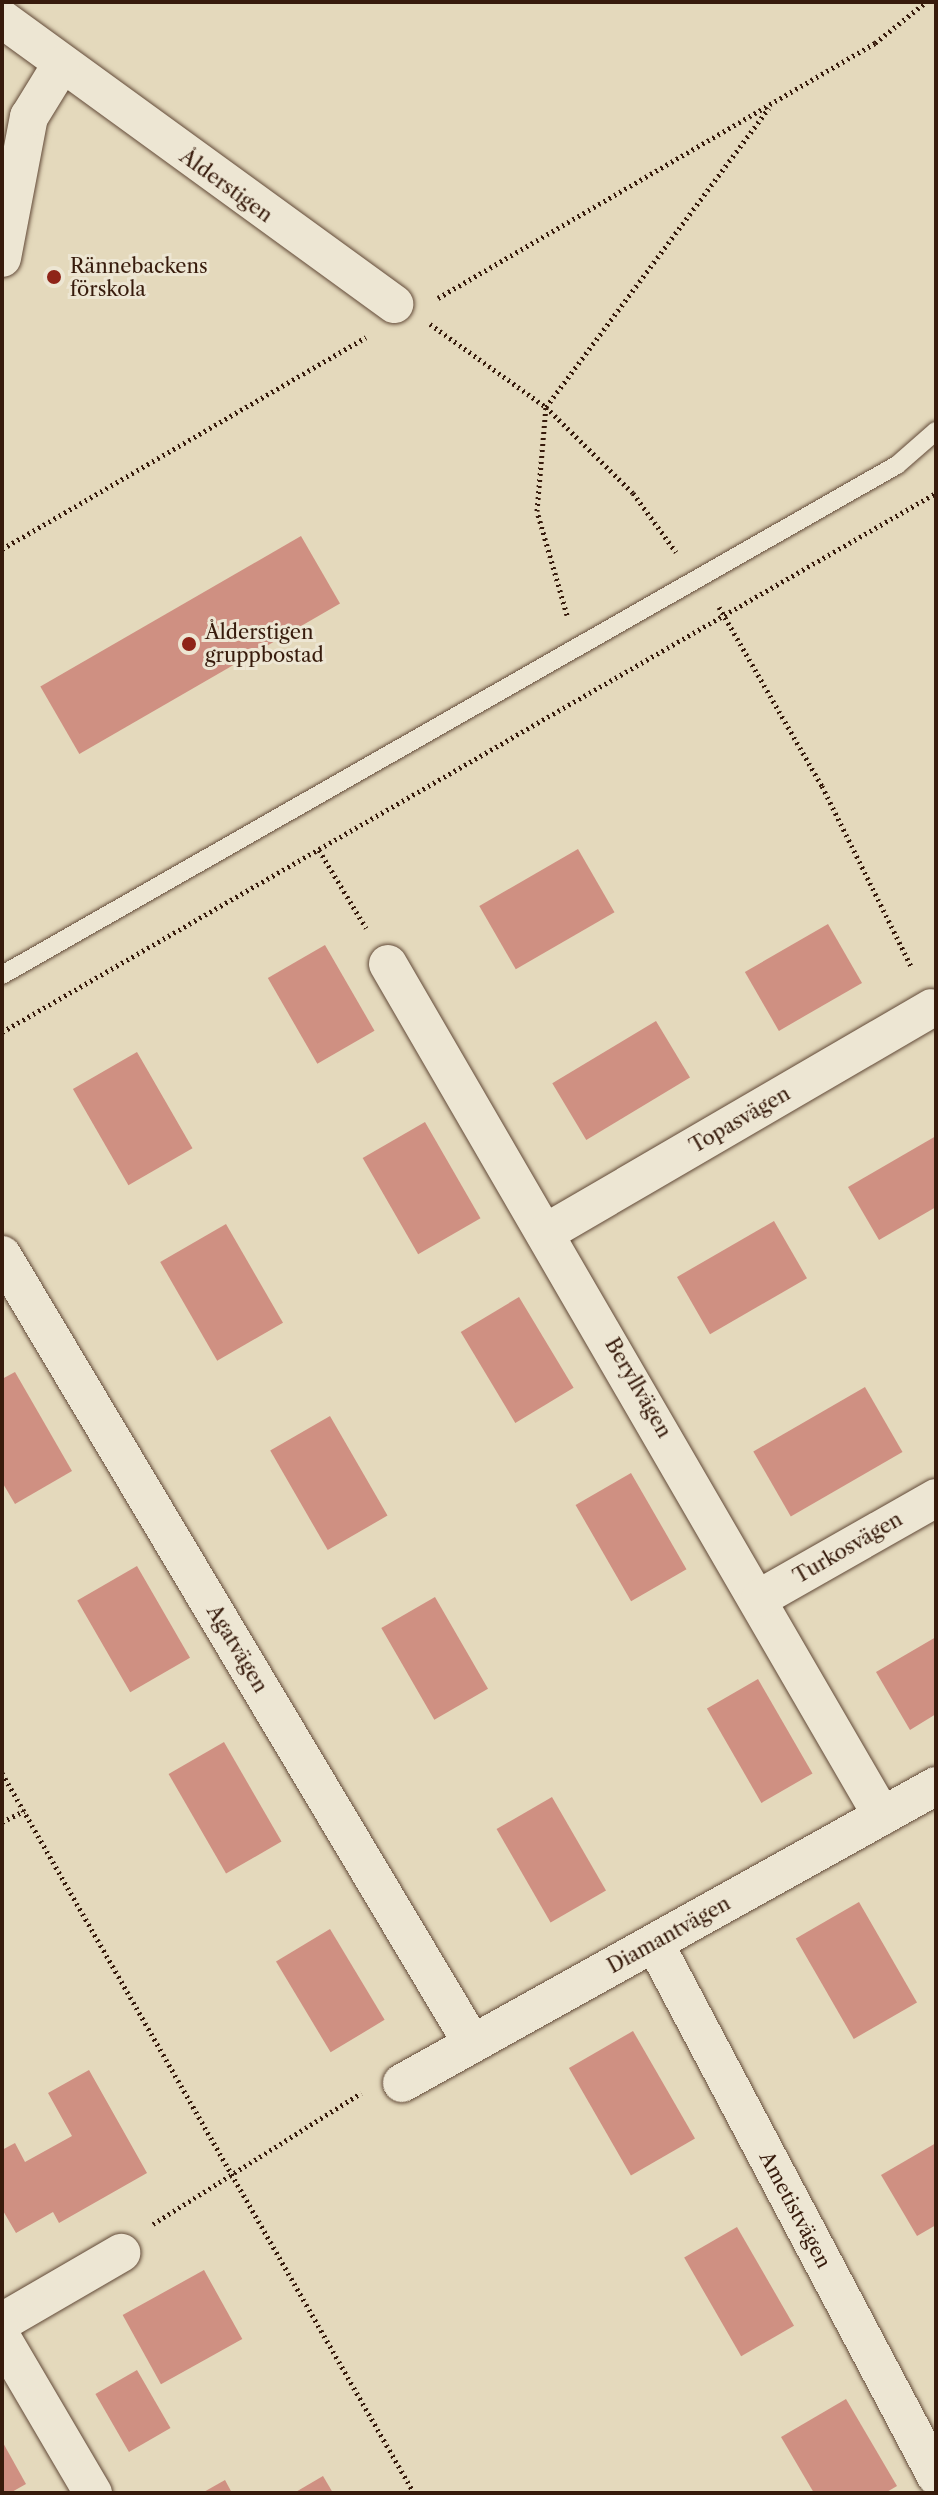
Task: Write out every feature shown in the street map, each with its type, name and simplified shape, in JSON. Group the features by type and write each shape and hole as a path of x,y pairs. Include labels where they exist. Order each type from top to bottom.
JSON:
{"street":[{"name":"Ålderstigen","path":"2,19 61,65 403,308"},
{"path":"2,258 29,117 61,65"},
{"name":"Beryllvägen","path":"388,964 760,1598 882,1816"},
{"name":"Topasvägen","path":"547,1232 932,1008"},
{"name":"Agatvägen","path":"2,1255 472,2043"},
{"name":"Turkosvägen","path":"760,1598 936,1498"},
{"name":"Diamantvägen","path":"402,2083 936,1786"},
{"name":"Ametistvägen","path":"655,1944 936,2476"},
{"path":"2,2322 121,2253"},
{"path":"2,2338 93,2493"}],"lane":[{"path":"2,975 577,651 695,579 897,465 936,431"}],"path":[{"path":"2,549 403,308 772,104 875,43 926,2"},
{"path":"577,651 537,511 546,407 772,104"},
{"path":"403,308 546,407 633,493 695,579 727,615 932,1008"},
{"path":"2,1032 936,493"},
{"path":"319,850 388,964"},
{"path":"2,1773 235,2175 414,2493"},
{"path":"2,1822 24,1811"},
{"path":"121,2253 148,2227 235,2175 377,2082 402,2083"}],"building":[{"name":"Ålderstigen gruppbostad","path":"301,536 340,604 79,754 40,686"},
{"path":"578,849 614,912 516,969 479,906"},
{"path":"828,924 862,983 779,1031 745,972"},
{"path":"325,945 374,1031 317,1064 268,978"},
{"path":"656,1021 690,1078 586,1140 552,1083"},
{"path":"137,1052 192,1148 128,1185 73,1089"},
{"path":"425,1122 480,1218 418,1254 363,1158"},
{"path":"936,1136 936,1207 879,1240 848,1187"},
{"path":"774,1221 807,1278 710,1334 677,1277"},
{"path":"226,1224 283,1323 217,1361 160,1262"},
{"path":"519,1297 574,1388 515,1423 461,1332"},
{"path":"15,1372 72,1471 15,1504 2,1482 2,1379"},
{"path":"865,1387 903,1452 791,1516 753,1452"},
{"path":"330,1416 388,1516 328,1550 270,1450"},
{"path":"631,1473 686,1569 631,1601 576,1505"},
{"path":"137,1566 190,1658 130,1692 77,1600"},
{"path":"435,1597 488,1689 434,1720 381,1628"},
{"path":"936,1637 936,1714 910,1730 876,1672"},
{"path":"758,1679 813,1773 761,1803 707,1708"},
{"path":"224,1742 282,1842 226,1874 169,1774"},
{"path":"552,1797 606,1891 551,1923 497,1829"},
{"path":"859,1902 917,2002 854,2039 796,1938"},
{"path":"330,1929 385,2020 331,2052 276,1961"},
{"path":"633,2031 695,2138 631,2175 569,2068"},
{"path":"89,2070 147,2173 59,2223 53,2212 16,2233 2,2209 2,2150 15,2143 25,2162 72,2136 48,2093"},
{"path":"936,2143 936,2225 917,2236 881,2175"},
{"path":"737,2227 794,2326 741,2356 684,2258"},
{"path":"204,2270 242,2339 161,2384 123,2315"},
{"path":"137,2370 170,2428 129,2452 95,2394"},
{"path":"846,2399 897,2486 885,2493 814,2493 781,2437"},
{"path":"2,2441 26,2484 10,2493 2,2493"},
{"path":"323,2476 333,2493 294,2493"},
{"path":"225,2480 232,2493 202,2493"}],"place":[{"name":"Rännebackens förskola","path":"54,277"},
{"name":"Ålderstigen gruppbostad","path":"189,644"}]}
